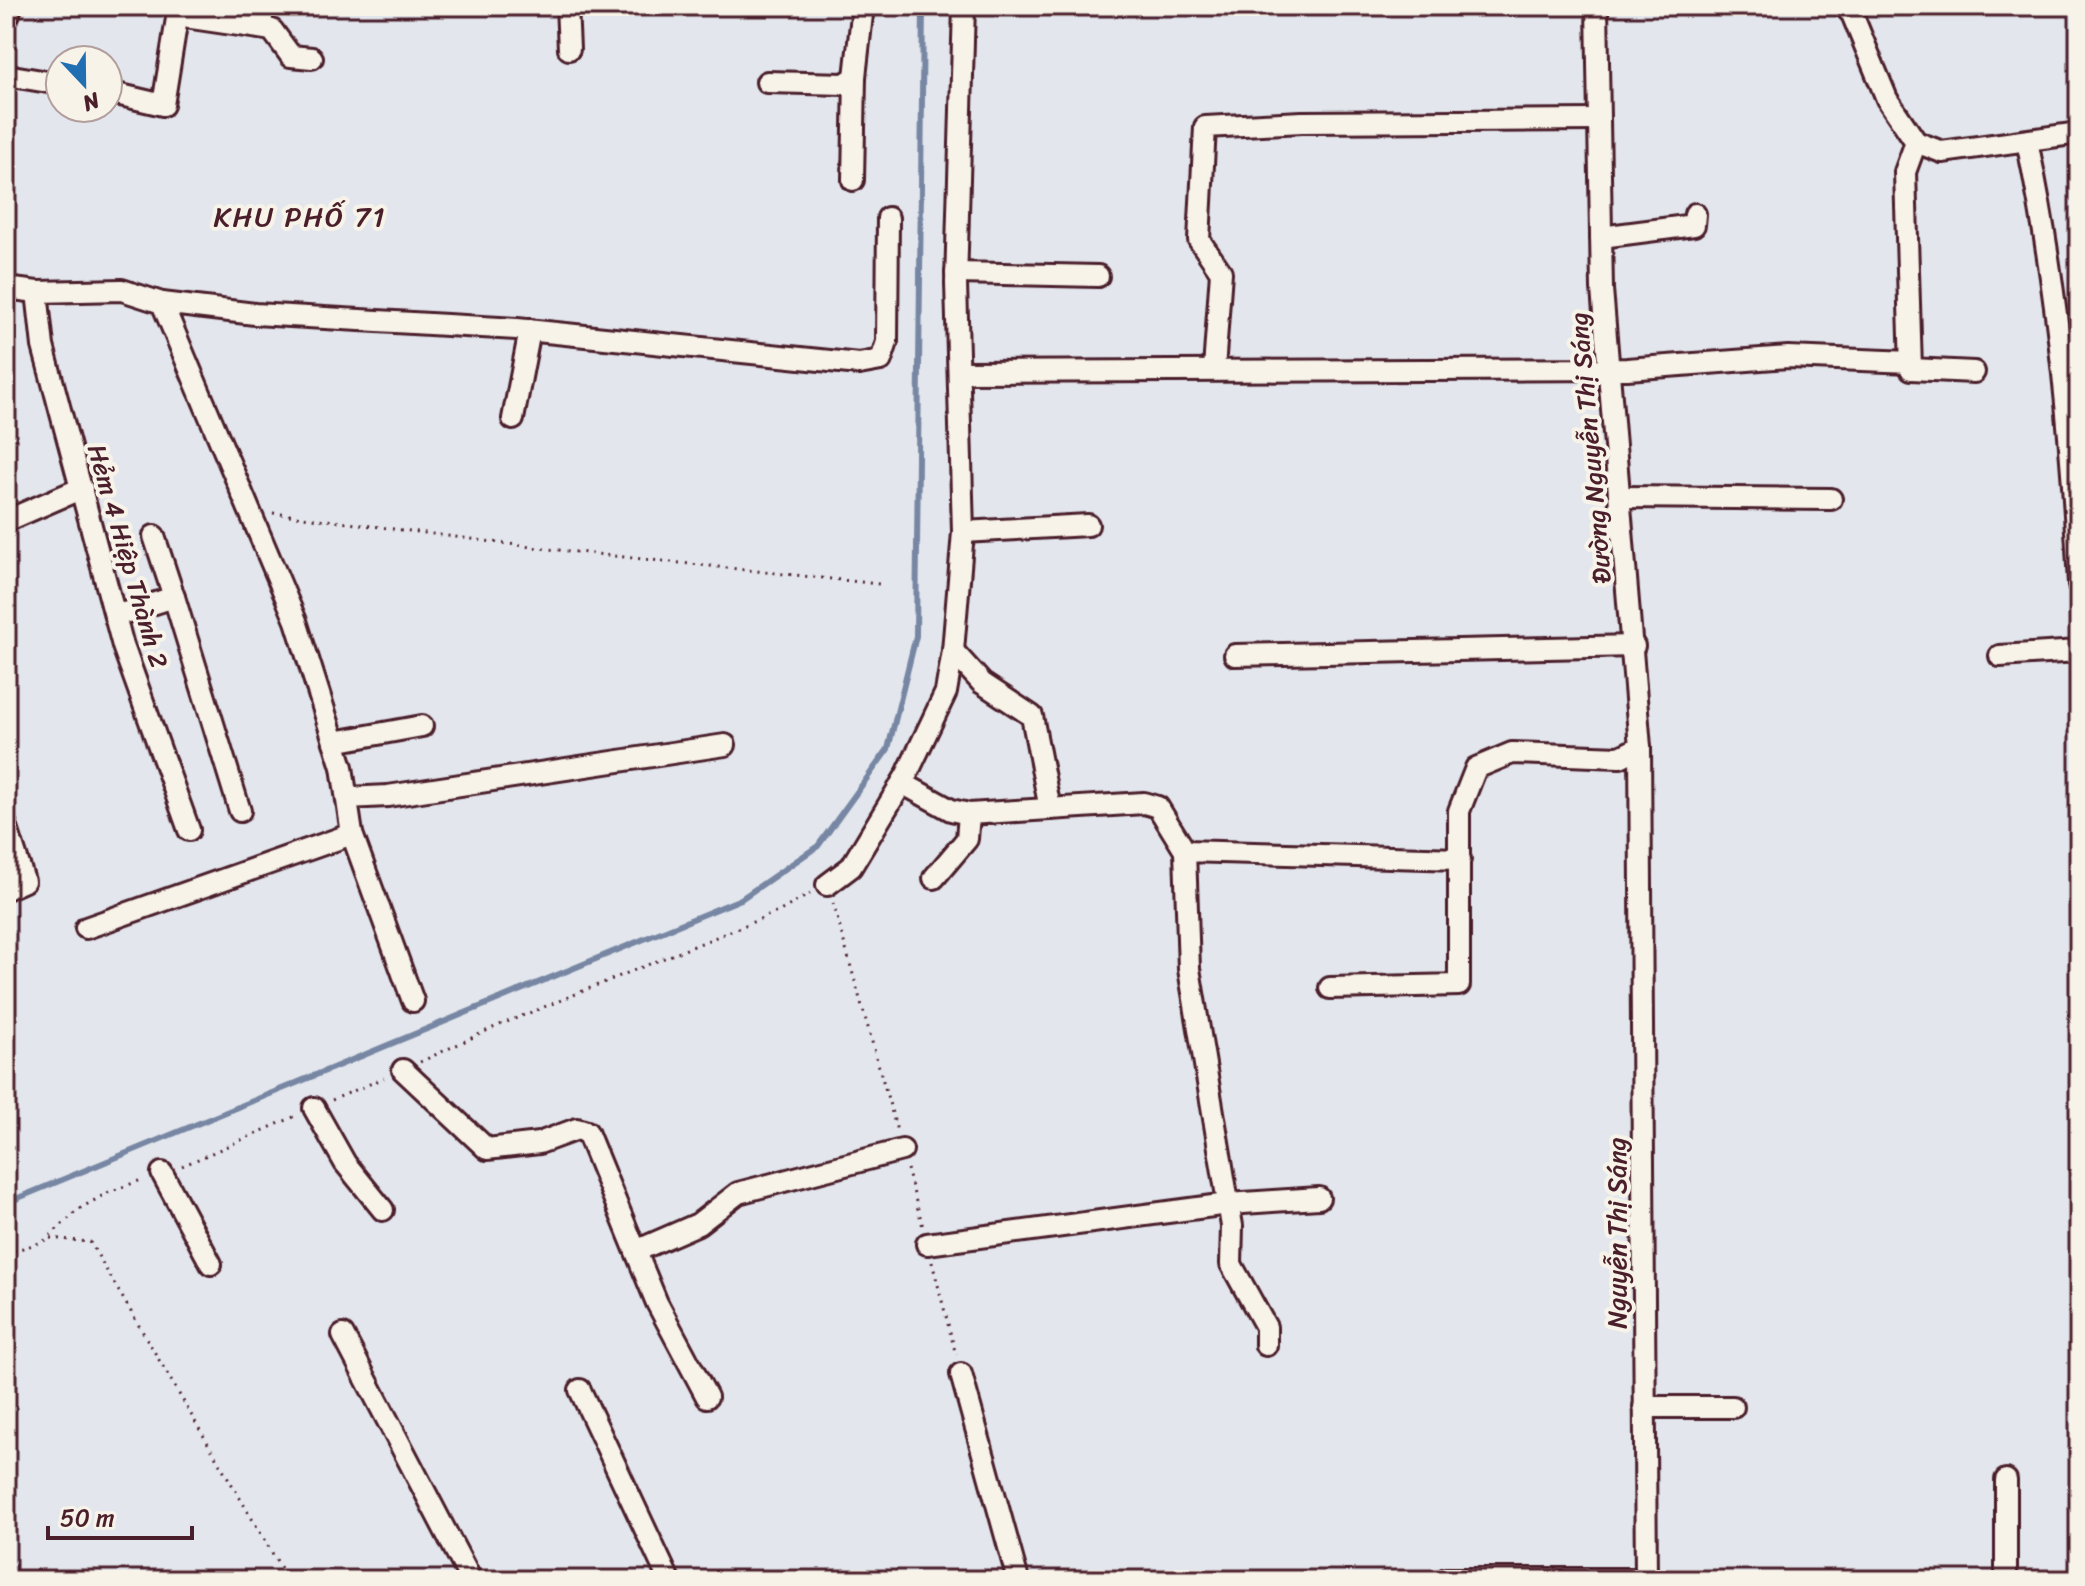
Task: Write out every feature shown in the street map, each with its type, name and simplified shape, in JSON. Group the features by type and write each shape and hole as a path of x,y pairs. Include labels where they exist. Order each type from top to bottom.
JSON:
{"main road":[{"path":"6,13 8,6"}],"street":[{"path":"567,6 569,49"},
{"path":"853,180 855,77 863,6"},
{"path":"827,885 851,867 902,783 946,692 953,651 963,532 956,273 964,6"},
{"name":"Đường Nguyễn Thị Sáng","path":"1597,6 1601,237 1609,369 1634,646 1640,747 1641,885"},
{"path":"1844,6 1852,14 1887,99 1916,142 1942,152 2079,133"},
{"path":"124,96 163,105 178,11 262,16 291,56 312,58"},
{"path":"6,75 44,81"},
{"path":"767,82 845,84 855,77"},
{"path":"1214,369 1221,272 1199,240 1205,127 1302,122 1599,120"},
{"path":"2027,141 2038,193 2071,453 2079,582"},
{"path":"1916,142 1905,172 1911,369 1974,372"},
{"path":"1601,237 1694,225 1695,214"},
{"path":"6,288 37,292 122,290 162,303 255,314 530,330 859,364 881,360 887,342 888,218"},
{"path":"956,273 1098,276"},
{"name":"Hẻm 4 Hiệp Thành 2","path":"37,292 43,346 115,616 189,830"},
{"path":"162,303 296,621 334,742 352,834 413,1001"},
{"path":"513,419 530,330"},
{"path":"959,372 1609,369 1788,357 1911,362"},
{"path":"6,521 82,488"},
{"path":"1621,497 1831,499"},
{"path":"963,532 1088,525"},
{"path":"154,536 240,811"},
{"path":"115,616 174,597"},
{"path":"1235,655 1634,646"},
{"path":"953,651 982,683 1032,716 1050,809"},
{"path":"2000,656 2079,651"},
{"path":"334,742 422,726"},
{"path":"347,798 388,796 725,745"},
{"path":"1330,988 1459,985 1459,811 1476,768 1512,753 1620,757 1640,747"},
{"path":"902,783 951,810 969,814 1144,803 1158,807 1185,851 1189,969 1228,1204 1231,1264 1266,1327 1266,1345"},
{"path":"934,878 967,839 969,814"},
{"path":"6,825 24,881 6,889"},
{"path":"86,928 352,834"},
{"path":"1185,851 1460,859"},
{"name":"Nguyễn Thị Sáng","path":"1641,885 1646,1579"},
{"path":"403,1070 487,1149 539,1143 577,1129 587,1132 657,1303 707,1397"},
{"path":"314,1108 345,1163 383,1210"},
{"path":"636,1251 698,1224 738,1193 902,1150"},
{"path":"162,1173 211,1264"},
{"path":"927,1244 1228,1204 1319,1198"},
{"path":"343,1335 471,1580"},
{"path":"961,1374 1018,1580"},
{"path":"580,1390 669,1580"},
{"path":"1644,1407 1733,1407"},
{"path":"2006,1480 2006,1580"},
{"path":"1446,1579 1646,1579"}],"path":[{"path":"250,510 554,550 879,584"},
{"path":"827,885 961,1374"},
{"path":"50,1238 90,1242 103,1260 288,1580"}],"waterway":[{"path":"6,1203 741,899 818,846 888,749 916,636 923,6"}],"district":[{"name":"KHU PHỐ 71","path":"300,216"}]}
